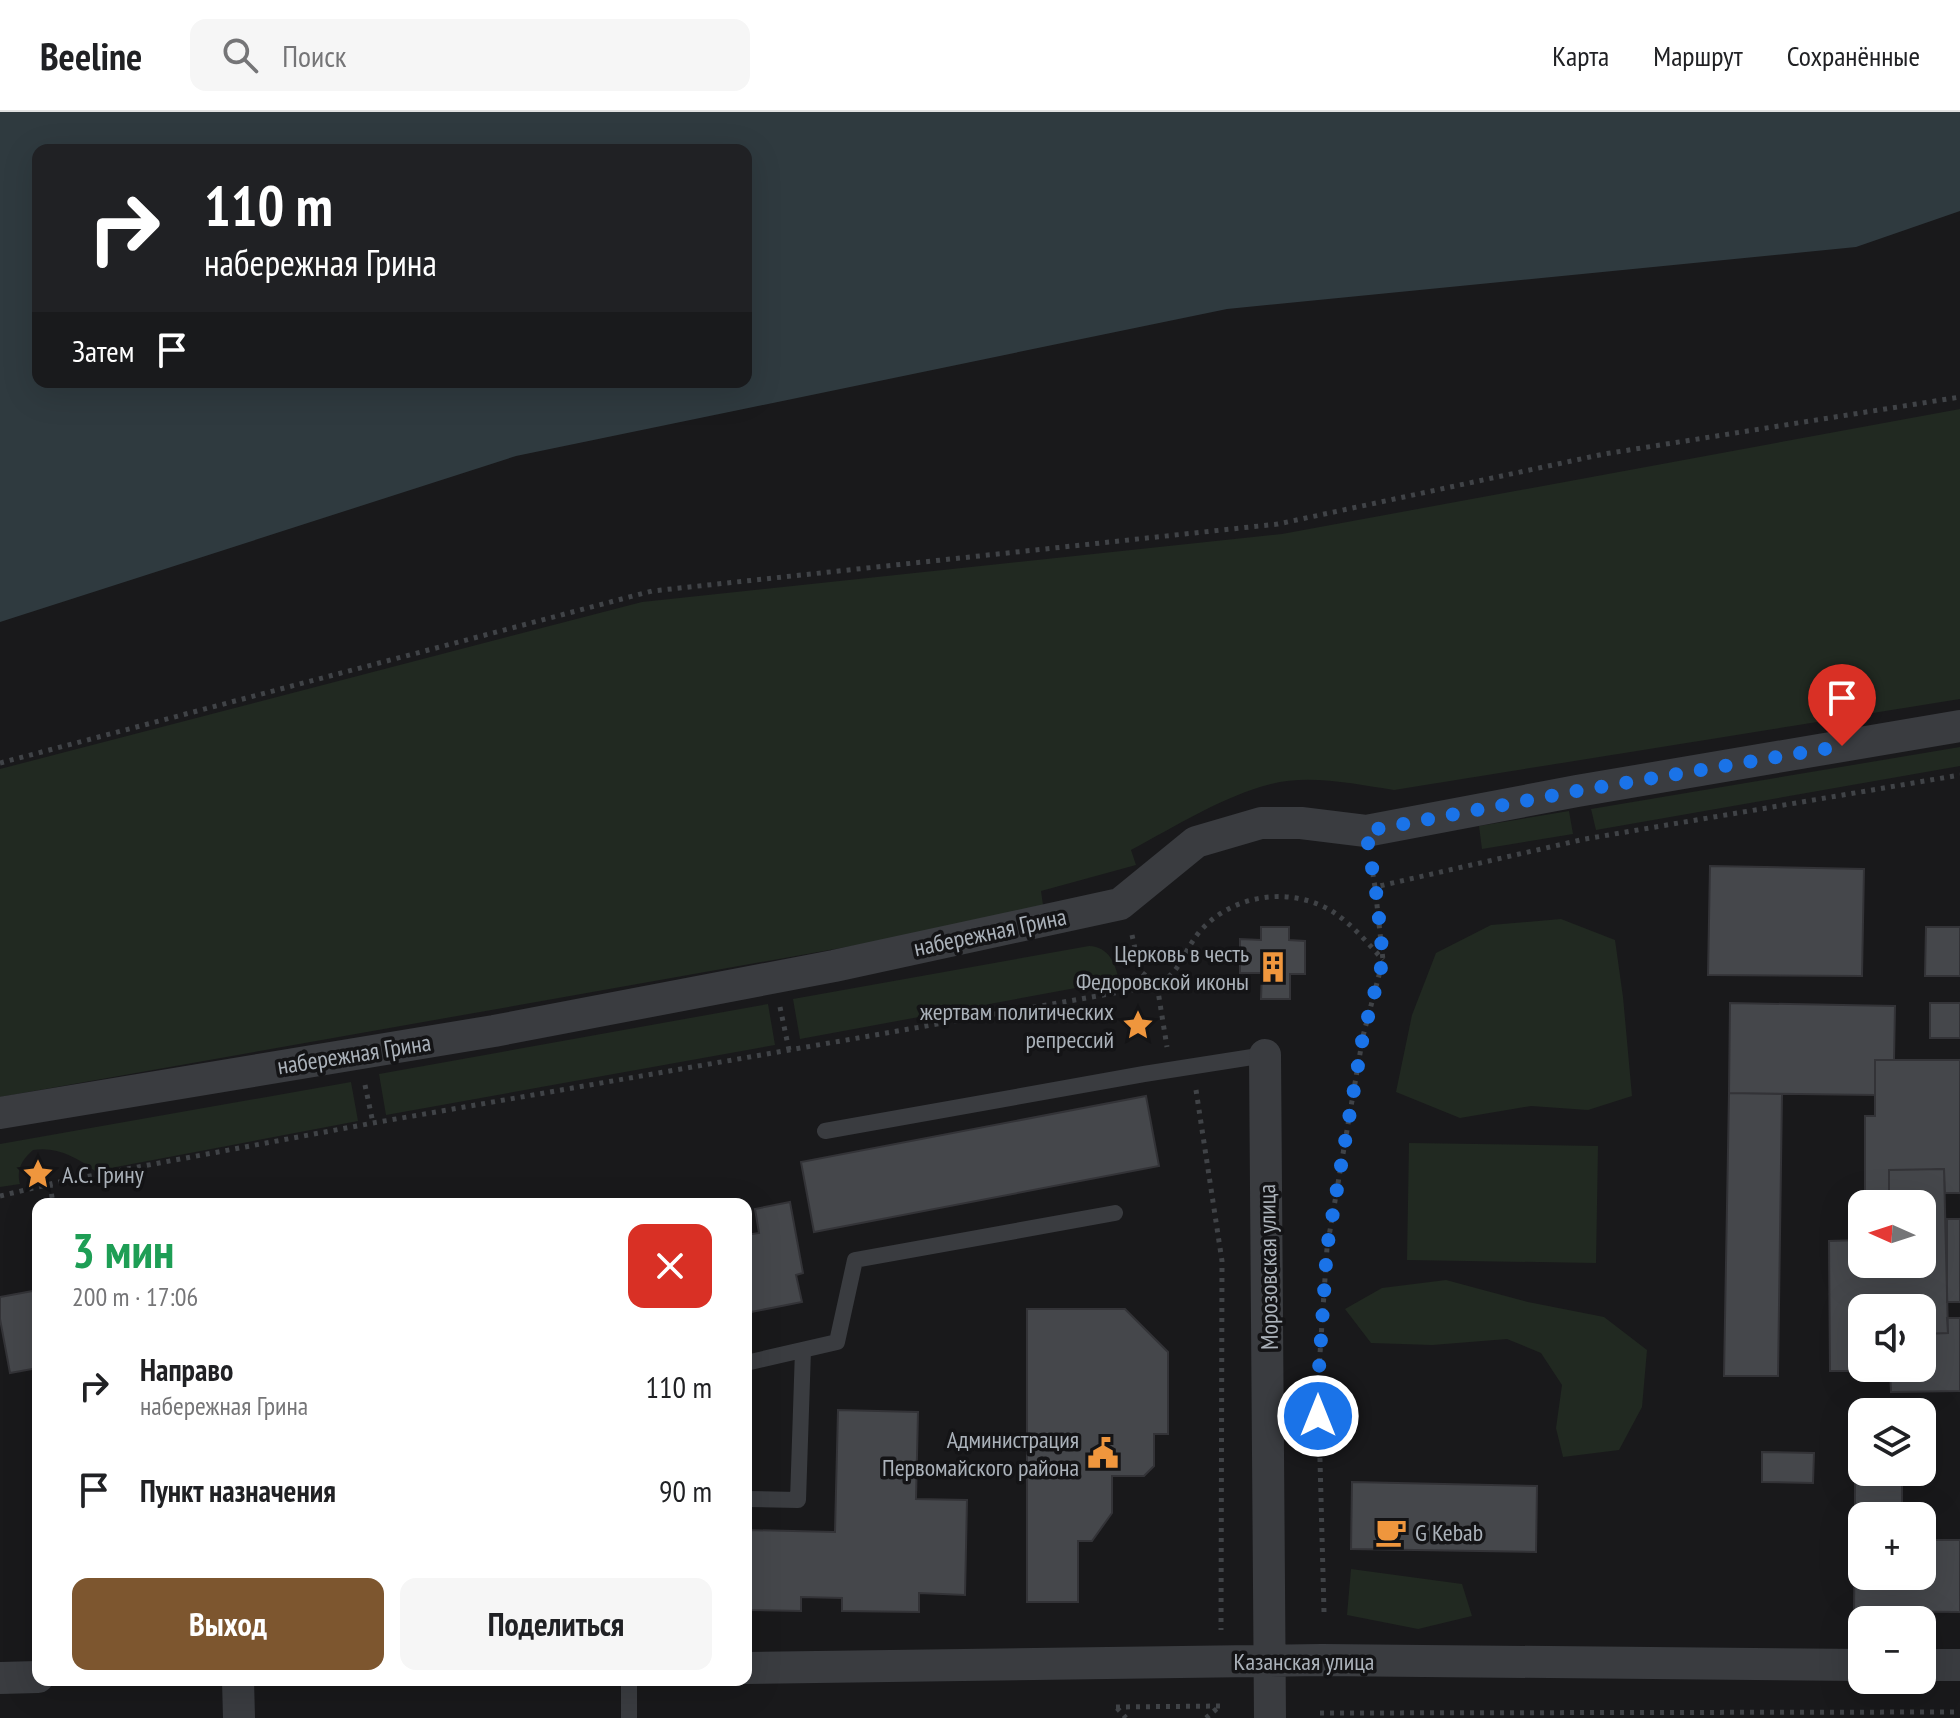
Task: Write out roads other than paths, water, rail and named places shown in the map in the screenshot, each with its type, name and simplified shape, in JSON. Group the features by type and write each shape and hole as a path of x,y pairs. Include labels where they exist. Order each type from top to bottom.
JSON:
{"street":[{"name":"набережная Грина","path":"0,1113 509,1028 834,966 1120,904 1196,842 1261,823 1301,823 1366,831 1577,791 1960,726"},
{"name":"Морозовская улица","path":"1265,1055 1270,1718"},
{"name":"Казанская улица","path":"752,1668 1322,1660 1848,1665"},
{"path":"1936,1665 1960,1665"},
{"path":"0,1678 32,1677"},
{"path":"238,1686 239,1718"}],"lane":[{"path":"825,1131 1265,1055"},
{"path":"752,1362 837,1342 855,1260 1115,1213"},
{"path":"752,1499 798,1500 803,1350"},
{"path":"629,1686 629,1718"}],"place":[{"name":"Церковь в честь Федоровской иконы","path":"1273,967"},
{"name":"жертвам политических репрессий","path":"1138,1025"},
{"name":"А.С. Грину","path":"38,1174"},
{"name":"Администрация Первомайского района","path":"1103,1453"},
{"name":"G Kebab","path":"1391,1532"}]}
